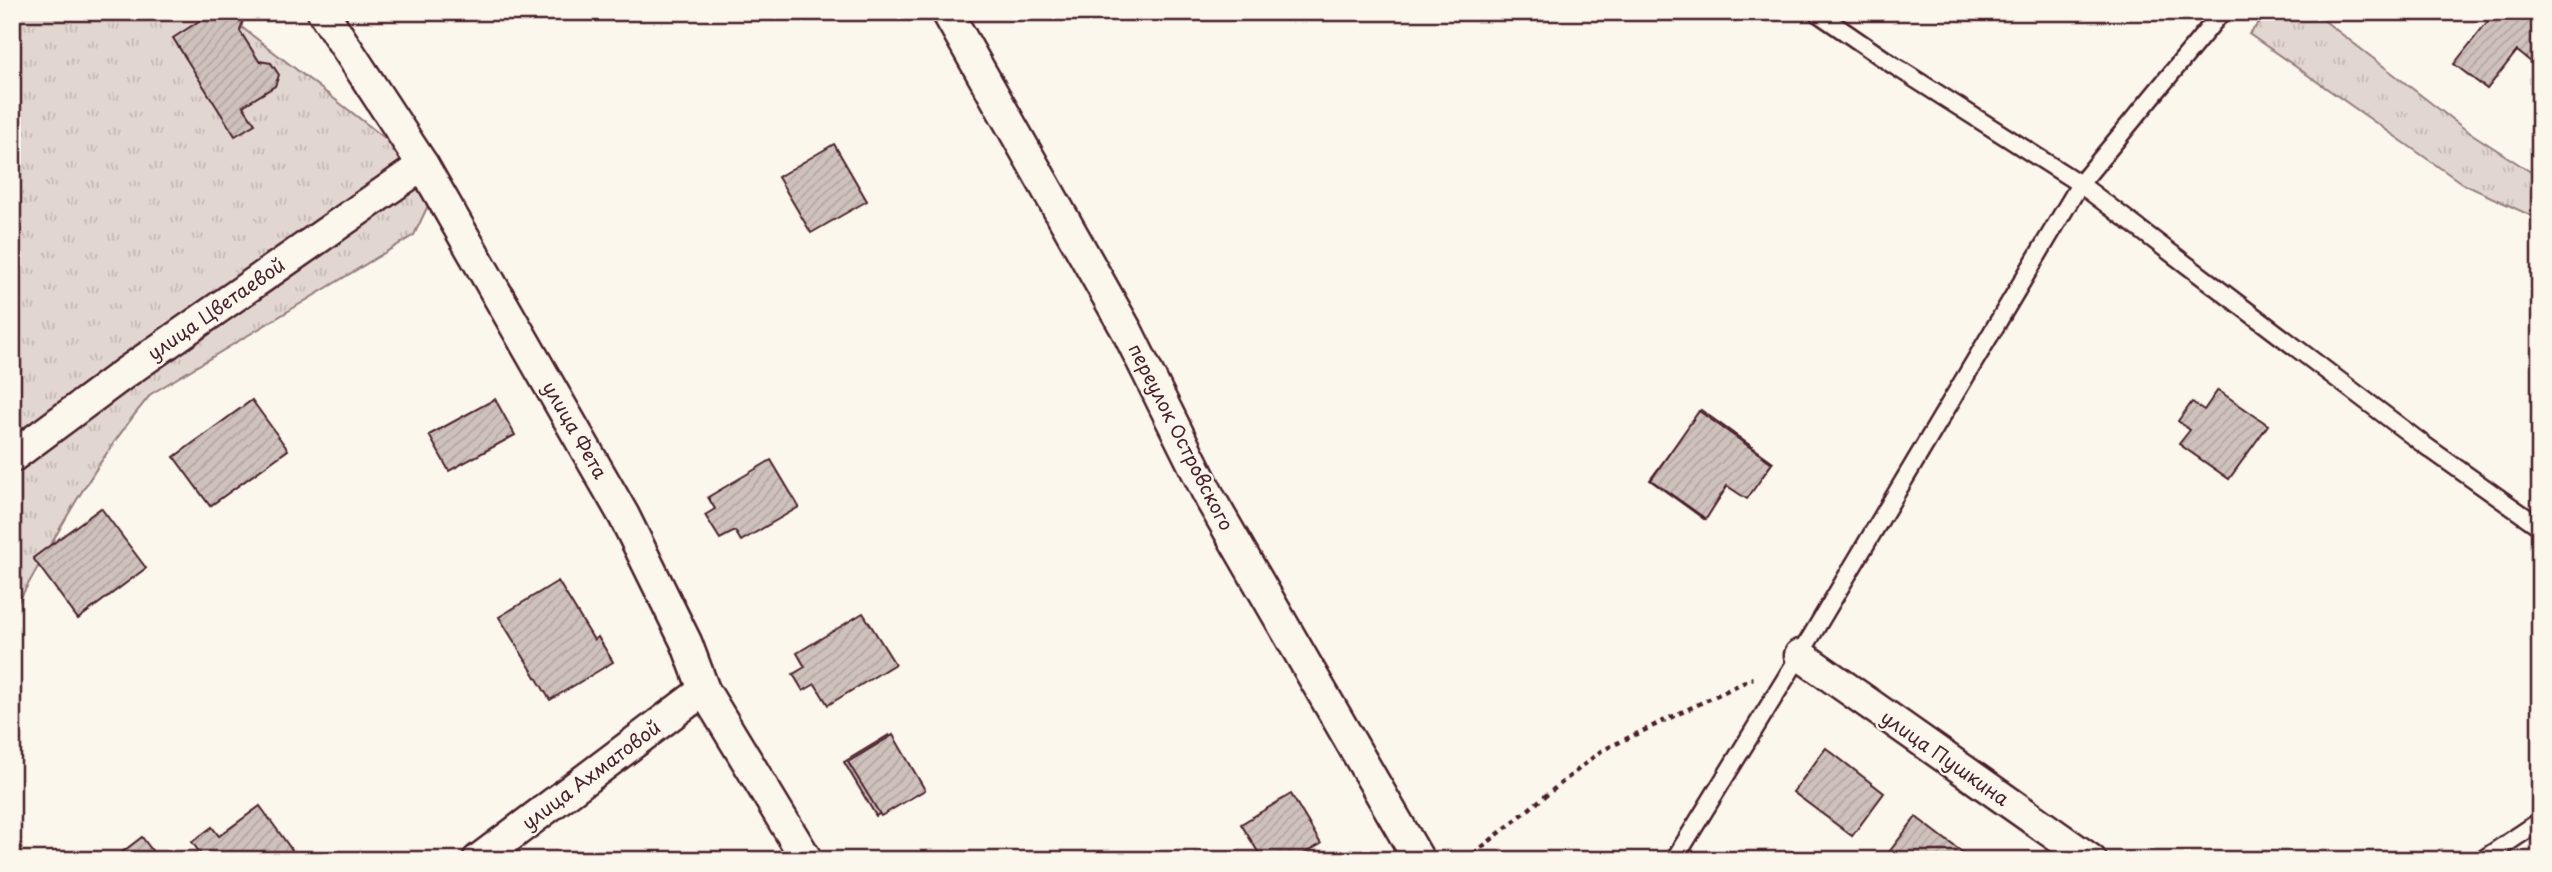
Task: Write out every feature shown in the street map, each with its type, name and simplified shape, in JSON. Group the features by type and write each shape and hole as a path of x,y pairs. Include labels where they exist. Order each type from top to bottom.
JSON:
{"street":[{"name":"улица Фета","path":"323,12 423,165 624,516 686,642 704,690 807,860"},
{"name":"переулок Островского","path":"947,12 1127,331 1211,500 1419,860"},
{"name":"улица Цветаевой","path":"12,457 125,373 423,165"},
{"name":"улица Пушкина","path":"1800,655 2091,860"},
{"name":"улица Ахматовой","path":"478,860 704,690"}],"lane":[{"path":"1816,12 1893,65 2080,184 2423,444 2540,527"},
{"path":"1674,860 1800,655 2080,184 2222,12"},
{"path":"2482,860 2540,821"}],"path":[{"path":"1466,860 1601,751 1800,655"}],"green space":[{"path":"12,12 222,12 417,163 434,193 414,235 151,394 94,473 12,613"},
{"path":"2269,12 2313,12 2466,130 2540,178 2540,220 2463,184 2249,34"}],"building":[{"path":"213,12 238,12 243,20 240,31 259,61 271,63 279,75 275,86 243,106 255,124 235,136 173,38"},
{"path":"2495,12 2540,12 2540,69 2517,51 2487,89 2454,64"},
{"path":"834,144 867,201 811,233 778,177"},
{"path":"2218,390 2268,425 2229,479 2179,444 2190,430 2178,421 2192,402 2204,410"},
{"path":"495,399 515,435 449,471 429,435"},
{"path":"252,400 288,450 210,506 174,457"},
{"path":"1701,410 1773,462 1748,496 1730,483 1704,519 1650,480"},
{"path":"1699,411 1772,463 1747,499 1727,486 1706,519 1651,480"},
{"path":"771,460 799,507 741,541 735,531 720,539 705,515 715,509 708,497"},
{"path":"101,508 146,568 78,619 33,558"},
{"path":"558,581 594,640 598,637 613,662 550,700 499,617"},
{"path":"863,613 895,664 828,705 815,684 803,691 793,674 805,667 797,653"},
{"path":"889,735 921,790 876,816 844,762"},
{"path":"893,735 925,790 881,816 848,762"},
{"path":"1826,748 1884,793 1852,836 1793,792"},
{"path":"1291,794 1321,844 1293,860 1263,860 1241,824"},
{"path":"260,806 299,860 205,860 192,842 212,827 219,836"},
{"path":"1916,817 1967,856 1964,860 1891,860 1886,856"},
{"path":"142,837 159,860 112,860"}]}
